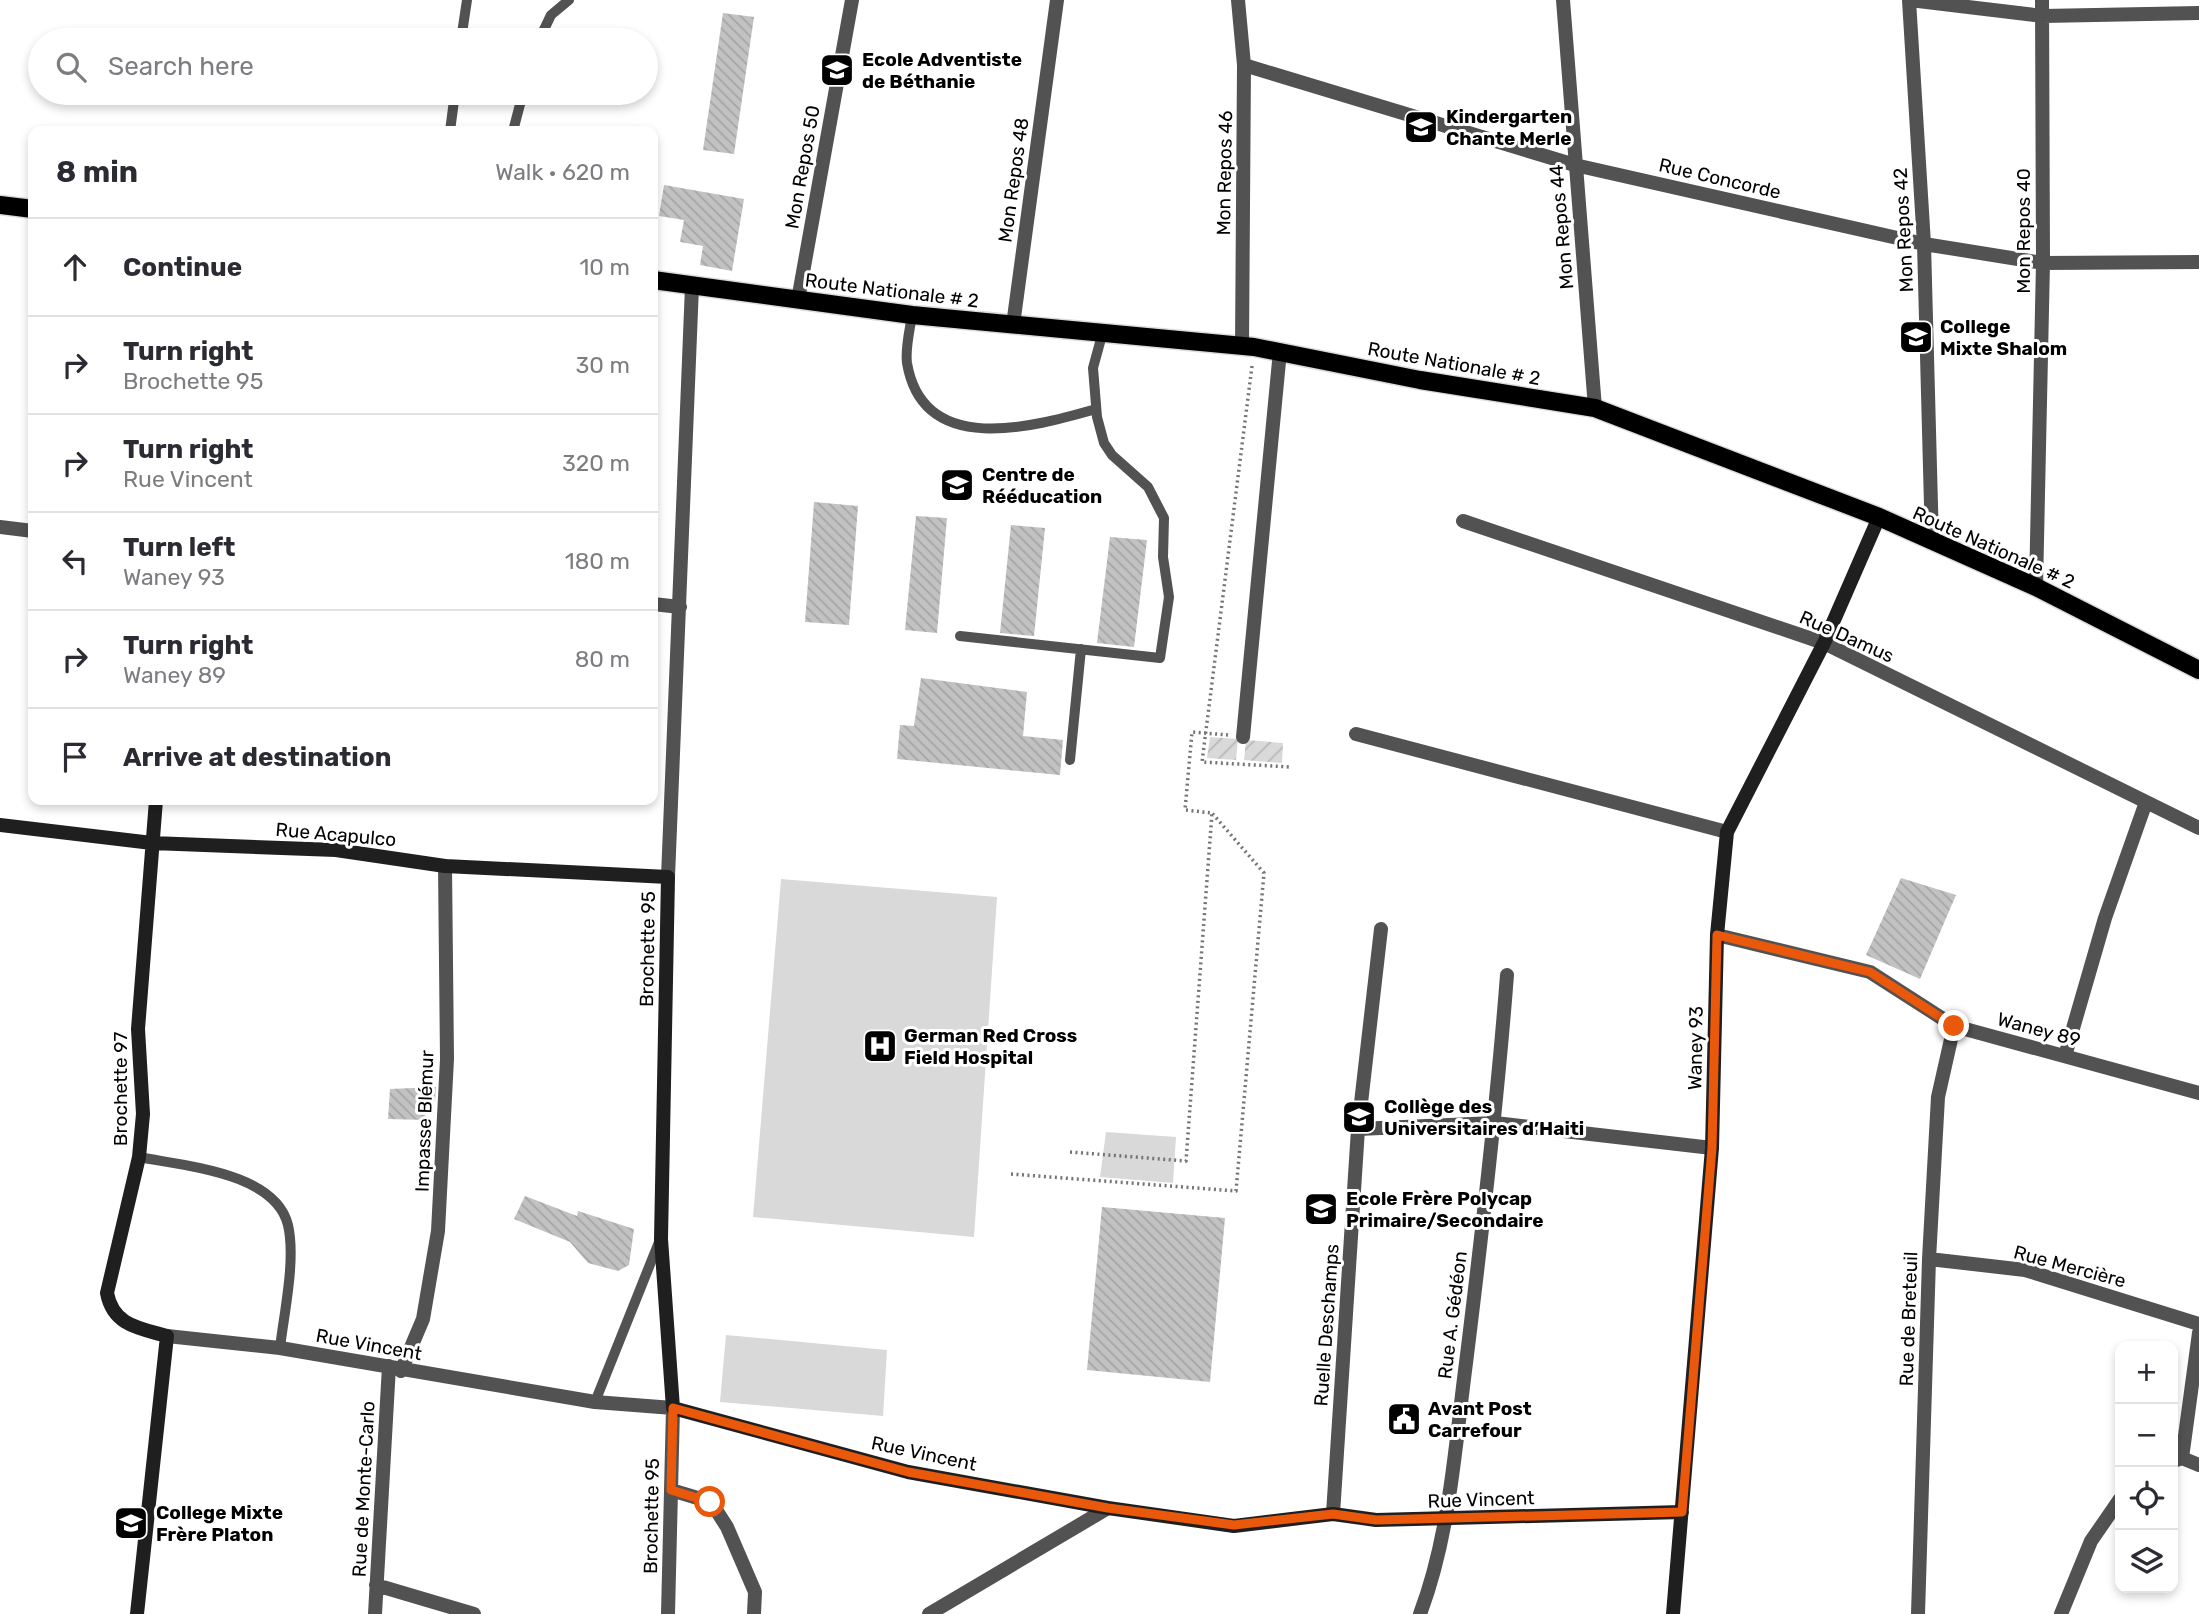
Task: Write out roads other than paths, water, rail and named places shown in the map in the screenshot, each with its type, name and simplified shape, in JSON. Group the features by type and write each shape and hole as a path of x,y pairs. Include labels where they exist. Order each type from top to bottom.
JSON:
{"main road":[{"path":"0,205 28,208"},
{"name":"Route Nationale # 2","path":"658,281 912,315 1280,351 1420,380 1595,408 1879,517 2036,587 2199,670"}],"street":[{"name":"Mon Repos 50","path":"798,300 852,0"},
{"name":"Mon Repos 48","path":"1013,324 1057,0"},
{"name":"Mon Repos 46","path":"1238,0 1244,65 1248,347"},
{"name":"Mon Repos 44","path":"1563,0 1595,408"},
{"path":"1910,0 2043,16 2199,13"},
{"name":"Mon Repos 42","path":"1910,0 1924,244 1932,542"},
{"name":"Mon Repos 40","path":"2036,587 2043,263 2042,0"},
{"name":"Rue Concorde","path":"1244,65 1575,165 1924,244 2043,263 2199,262"},
{"name":"Brochette 95","path":"668,1614 673,1408 661,1239 668,877 692,285"},
{"path":"1243,737 1280,351"},
{"name":"Waney 93","path":"1673,1614 1712,1148 1717,935 1727,832 1824,643 1879,517"},
{"name":"Rue Damus","path":"1463,521 1824,643 2199,828"},
{"path":"0,527 28,530"},
{"path":"658,605 680,607"},
{"path":"1356,734 1727,832"},
{"path":"2065,1056 2105,918 2146,802"},
{"name":"Brochette 97","path":"156,805 138,1029 143,1114 139,1157 107,1293 109,1306 117,1318 130,1326 167,1336"},
{"name":"Rue Acapulco","path":"0,825 152,843 336,849 445,866 668,877"},
{"name":"Impasse Blémur","path":"395,1368 424,1319 438,1231 447,1059 445,866"},
{"name":"Ruelle Deschamps","path":"1333,1514 1358,1129 1381,929"},
{"name":"Waney 89","path":"1717,935 1870,972 1954,1026 2199,1093"},
{"name":"Rue A. Gédéon","path":"1420,1614 1445,1519 1495,1123 1507,975"},
{"name":"Rue de Breteuil","path":"1918,1614 1929,1259 1938,1097 1954,1026"},
{"path":"1358,1129 1495,1123 1712,1148"},
{"name":"Rue Mercière","path":"1929,1259 2025,1270 2199,1324"},
{"path":"2178,1454 2199,1333"},
{"path":"137,1614 167,1336"},
{"name":"Rue Vincent","path":"167,1336 281,1348 595,1402 673,1408 908,1472 1108,1508 1234,1525 1333,1514 1376,1520 1682,1512"},
{"name":"Rue de Monte-Carlo","path":"375,1614 395,1368"},
{"path":"2178,1460 2199,1465"},
{"path":"671,1490 710,1502 727,1527 755,1592 754,1614"},
{"path":"2061,1614 2091,1541 2115,1506"},
{"path":"929,1614 1108,1508"},
{"path":"376,1585 474,1614"}],"lane":[{"path":"463,28 467,0"},
{"path":"545,28 551,15 569,0"},
{"path":"451,126 453,105"},
{"path":"514,126 520,105"},
{"path":"912,315 906,361 919,396 934,414 977,429 1002,429 1045,424 1096,409"},
{"path":"960,635 1160,658 1169,597 1163,557 1161,508 1148,487 1112,456 1104,443 1096,409 1093,368 1102,335"},
{"path":"1070,760 1081,649"},
{"path":"139,1157 233,1176 252,1184 282,1211 288,1224 290,1245 281,1348"},
{"path":"595,1402 661,1239"}],"place":[{"name":"Ecole Adventiste de Béthanie","path":"837,70"},
{"name":"Kindergarten Chante Merle","path":"1421,127"},
{"name":"College Mixte Shalom","path":"1916,337"},
{"name":"Centre de Rééducation","path":"957,485"},
{"name":"German Red Cross Field Hospital","path":"880,1046"},
{"name":"Collège des Universitaires d’Haiti","path":"1359,1117"},
{"name":"Ecole Frère Polycap Primaire/Secondaire","path":"1321,1209"},
{"name":"Avant Post Carrefour","path":"1404,1419"},
{"name":"College Mixte Frère Platon","path":"131,1523"}]}
